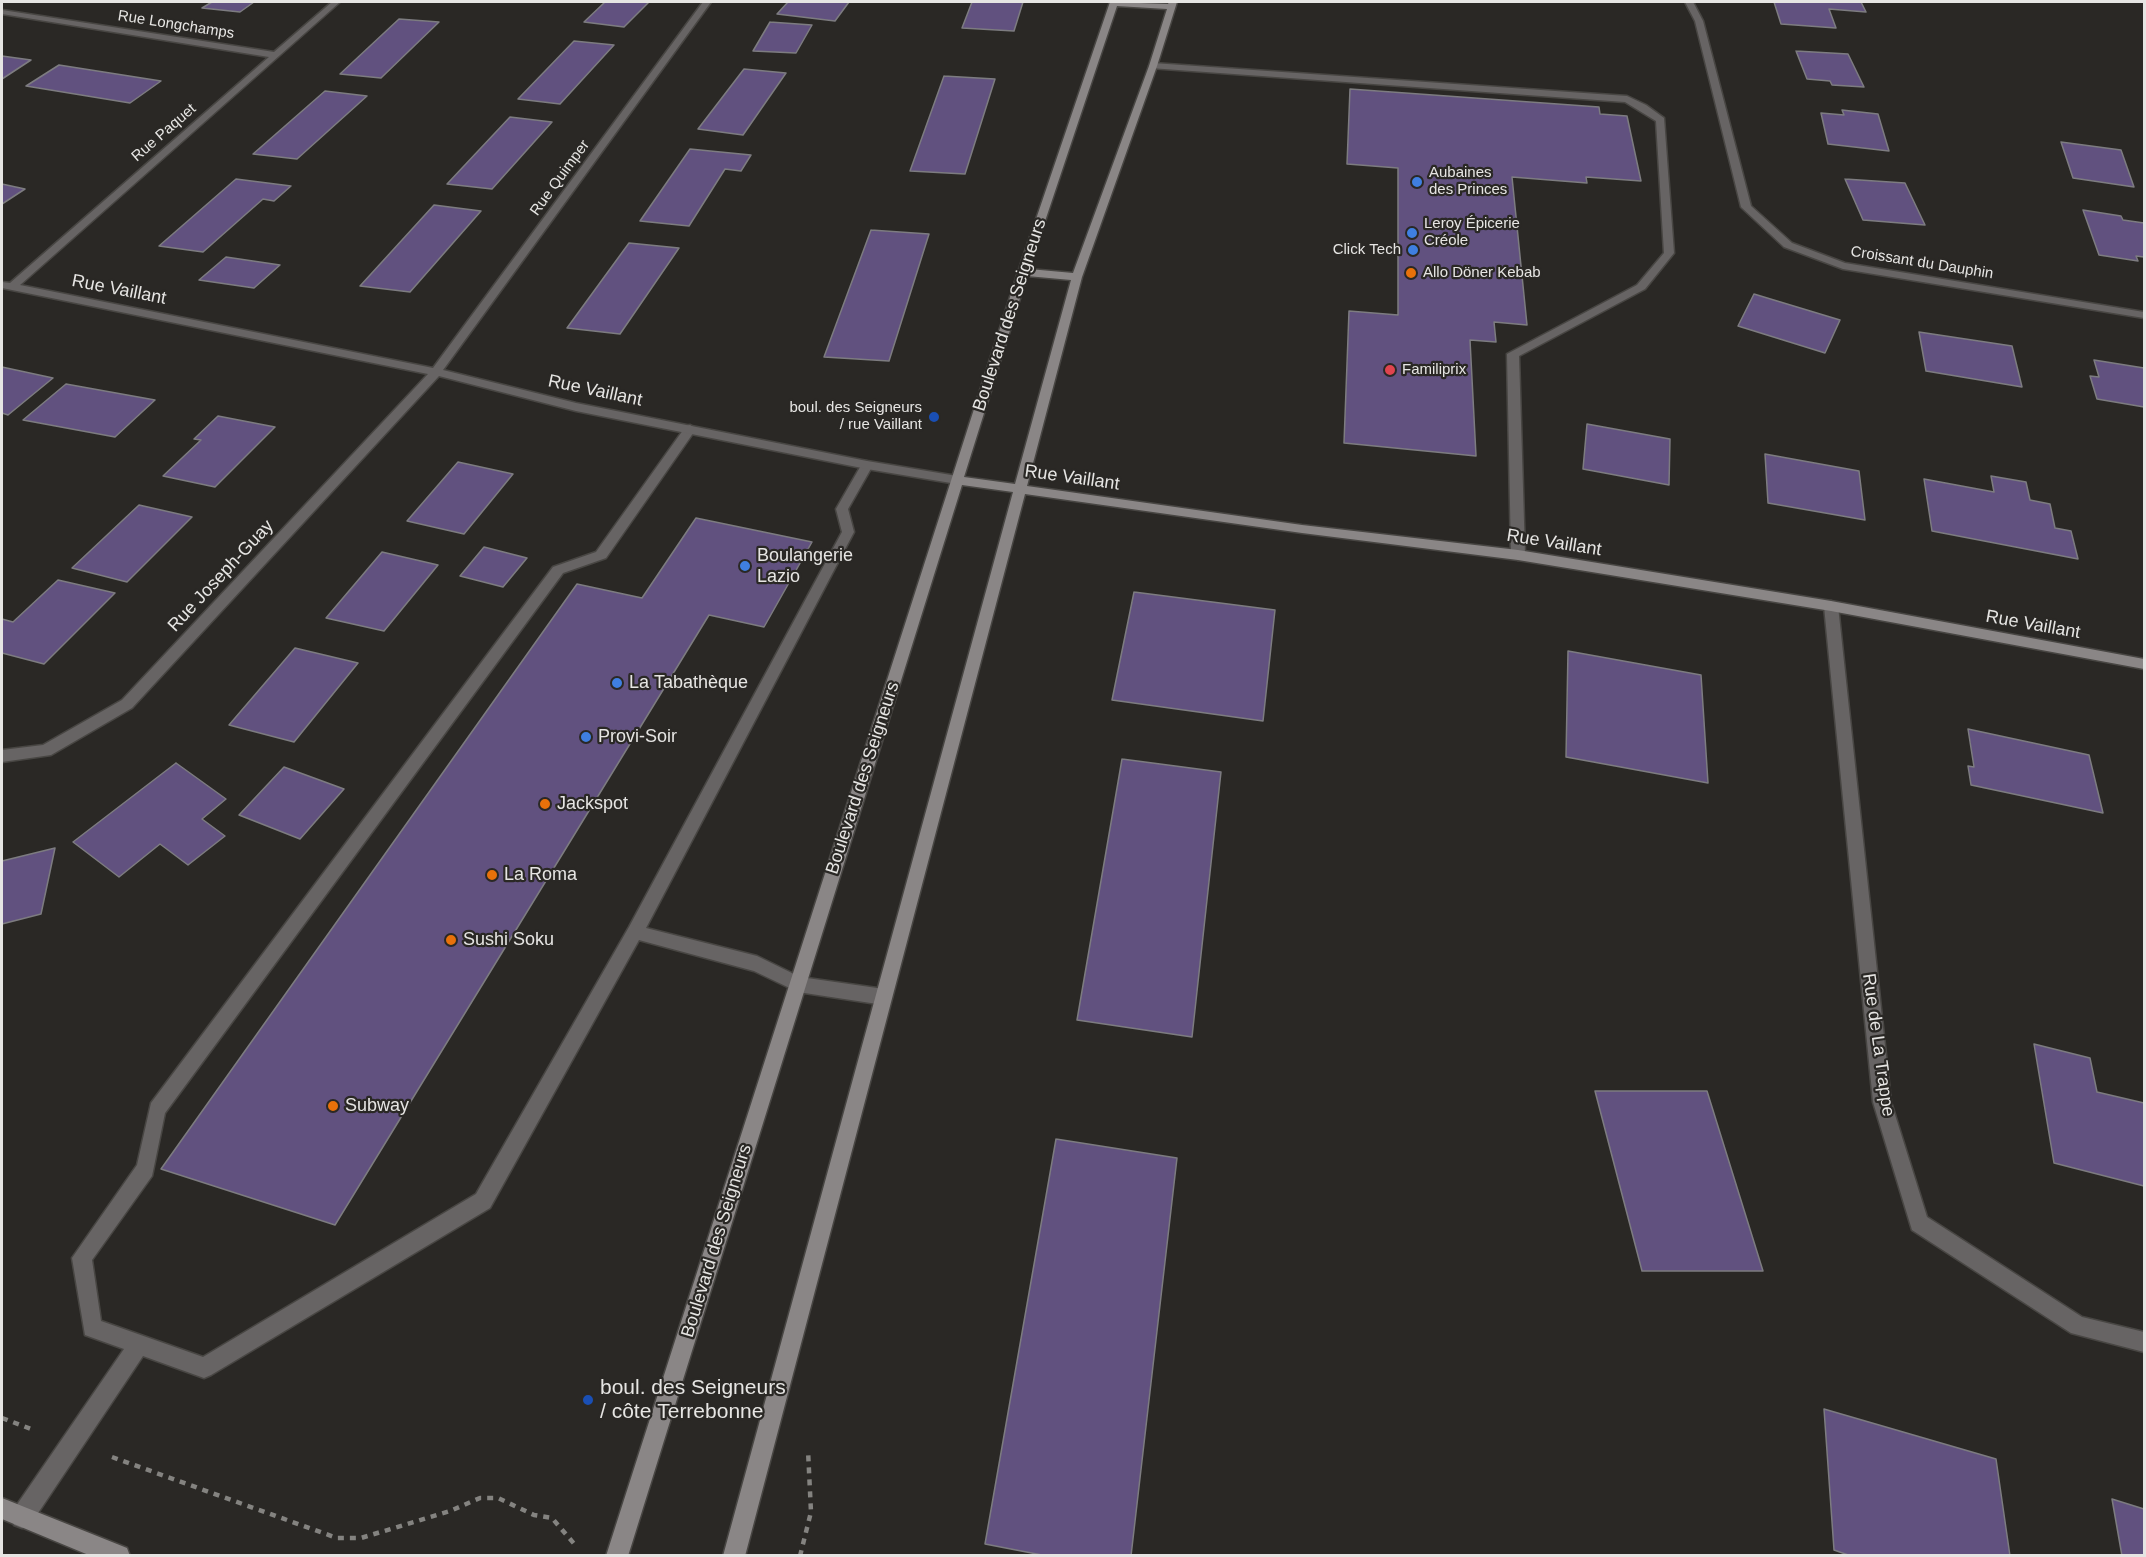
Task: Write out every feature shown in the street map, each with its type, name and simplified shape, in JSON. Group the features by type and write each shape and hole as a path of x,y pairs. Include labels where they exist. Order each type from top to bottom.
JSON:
{"street":[{"name":"Rue Paquet","path":"7,286 336,2"},
{"name":"Rue Quimper","path":"436,372 707,2"},
{"path":"734,1556 1077,277 1153,66 1172,4 1113,2"},
{"name":"Boulevard des Seigneurs","path":"617,1556 1023,272 1113,2"},
{"name":"Croissant du Dauphin","path":"1689,2 1699,21 1746,207 1788,245 1843,266 2145,315"},
{"name":"Rue Longchamps","path":"2,12 275,54"},
{"path":"1153,66 1627,99 1661,120 1669,253 1641,287 1514,354 1518,555"},
{"path":"1023,272 1077,277"},
{"name":"Rue Vaillant","path":"7,286 436,372 576,407 867,465 1302,529 1518,555 1831,606 2145,664"},
{"name":"Rue Joseph-Guay","path":"2,756 46,751 127,704 436,372"},
{"path":"690,429 601,555 558,570 157,1109 145,1169 82,1258 92,1328 204,1368 483,1202 635,932 848,532 842,509 867,465"},
{"name":"Rue de La Trappe","path":"1831,606 1882,1102 1919,1222 2078,1326 2145,1342"},
{"path":"635,932 757,964 798,984 885,997"},
{"path":"119,1556 12,1513 139,1345"}],"path":[{"path":"168,1476 337,1538 361,1538 450,1511 480,1498 498,1498 534,1515 552,1518 578,1548"},
{"path":"800,1556 811,1512"}],"building":[{"path":"212,2 254,2 240,12 202,8"},
{"path":"605,2 649,2 624,27 584,22"},
{"path":"788,2 849,2 835,21 777,14"},
{"path":"972,2 1023,2 1014,31 962,28"},
{"path":"1774,2 1861,2 1866,12 1829,9 1836,28 1781,24"},
{"path":"399,19 439,22 381,78 340,74"},
{"path":"770,22 812,25 796,53 753,51"},
{"path":"574,41 614,45 560,104 518,99"},
{"path":"1796,51 1848,54 1864,87 1832,85 1830,81 1807,79"},
{"path":"2,56 31,60 2,79"},
{"path":"59,65 161,81 130,103 26,86"},
{"path":"744,69 786,73 743,135 698,129"},
{"path":"944,76 995,79 965,174 910,171"},
{"path":"1350,89 1599,107 1600,114 1627,116 1641,181 1586,177 1587,183 1512,177 1527,325 1494,322 1496,342 1470,340 1476,456 1344,443 1349,311 1398,315 1398,168 1347,164"},
{"path":"325,91 367,96 297,159 253,154"},
{"path":"1842,110 1878,114 1889,151 1828,144 1821,113 1844,115"},
{"path":"510,117 552,122 492,189 447,184"},
{"path":"2061,142 2121,150 2134,187 2073,178"},
{"path":"690,149 751,155 741,171 725,169 689,226 640,221"},
{"path":"236,179 291,186 274,201 263,199 203,252 159,246"},
{"path":"1845,179 1905,183 1925,225 1863,220"},
{"path":"2,184 25,189 2,204"},
{"path":"434,205 481,211 410,292 360,286"},
{"path":"2083,210 2121,216 2123,220 2144,223 2144,257 2136,256 2138,261 2099,255"},
{"path":"871,230 929,234 889,361 824,357"},
{"path":"629,243 679,248 620,334 567,328"},
{"path":"226,257 280,265 254,288 199,280"},
{"path":"1754,294 1840,320 1825,353 1738,326"},
{"path":"1919,332 2012,346 2022,387 1926,371"},
{"path":"2094,360 2144,368 2144,407 2097,399 2090,376 2099,377"},
{"path":"2,367 53,378 8,415 2,413"},
{"path":"66,384 155,400 115,437 23,420"},
{"path":"218,416 275,427 215,487 163,476 201,440 194,439"},
{"path":"1587,424 1670,439 1669,485 1583,469"},
{"path":"1765,454 1859,471 1865,520 1768,503"},
{"path":"458,462 513,474 464,534 407,521"},
{"path":"1991,476 2026,482 2030,500 2050,504 2055,528 2071,531 2078,559 1932,531 1924,479 1994,492"},
{"path":"139,505 192,517 127,582 72,568"},
{"path":"696,518 812,542 764,627 709,615 335,1225 161,1169 577,584 642,598"},
{"path":"484,547 527,558 503,587 460,576"},
{"path":"382,552 438,565 384,631 326,618"},
{"path":"58,580 115,593 44,664 2,653 2,619 13,622"},
{"path":"1134,592 1275,610 1263,721 1112,700"},
{"path":"295,648 358,663 294,742 229,725"},
{"path":"1568,651 1701,675 1708,783 1566,757"},
{"path":"1968,729 2089,755 2103,813 1971,785 1968,766 1974,767"},
{"path":"1122,759 1221,772 1192,1037 1077,1020"},
{"path":"176,763 226,799 202,819 225,836 188,865 160,844 119,877 73,842"},
{"path":"284,767 344,789 300,839 239,815"},
{"path":"55,848 41,914 2,924 2,861"},
{"path":"2034,1044 2090,1058 2097,1092 2144,1103 2144,1186 2054,1163"},
{"path":"1595,1091 1707,1091 1763,1271 1642,1271"},
{"path":"1056,1139 1177,1158 1131,1556 1047,1556 985,1544"},
{"path":"1824,1409 1996,1459 2010,1556 1851,1556 1834,1550"},
{"path":"2112,1499 2144,1509 2144,1556 2122,1556"}],"place":[{"name":"Aubaines des Princes","path":"1417,182"},
{"name":"Leroy Épicerie Créole","path":"1412,233"},
{"name":"Click Tech","path":"1413,250"},
{"name":"Allo Döner Kebab","path":"1411,273"},
{"name":"Familiprix","path":"1390,370"},
{"name":"boul. des Seigneurs / rue Vaillant","path":"934,417"},
{"name":"Boulangerie Lazio","path":"745,566"},
{"name":"La Tabathèque","path":"617,683"},
{"name":"Provi-Soir","path":"586,737"},
{"name":"Jackspot","path":"545,804"},
{"name":"La Roma","path":"492,875"},
{"name":"Sushi Soku","path":"451,940"},
{"name":"Subway","path":"333,1106"},
{"name":"boul. des Seigneurs / côte Terrebonne","path":"588,1400"}]}
